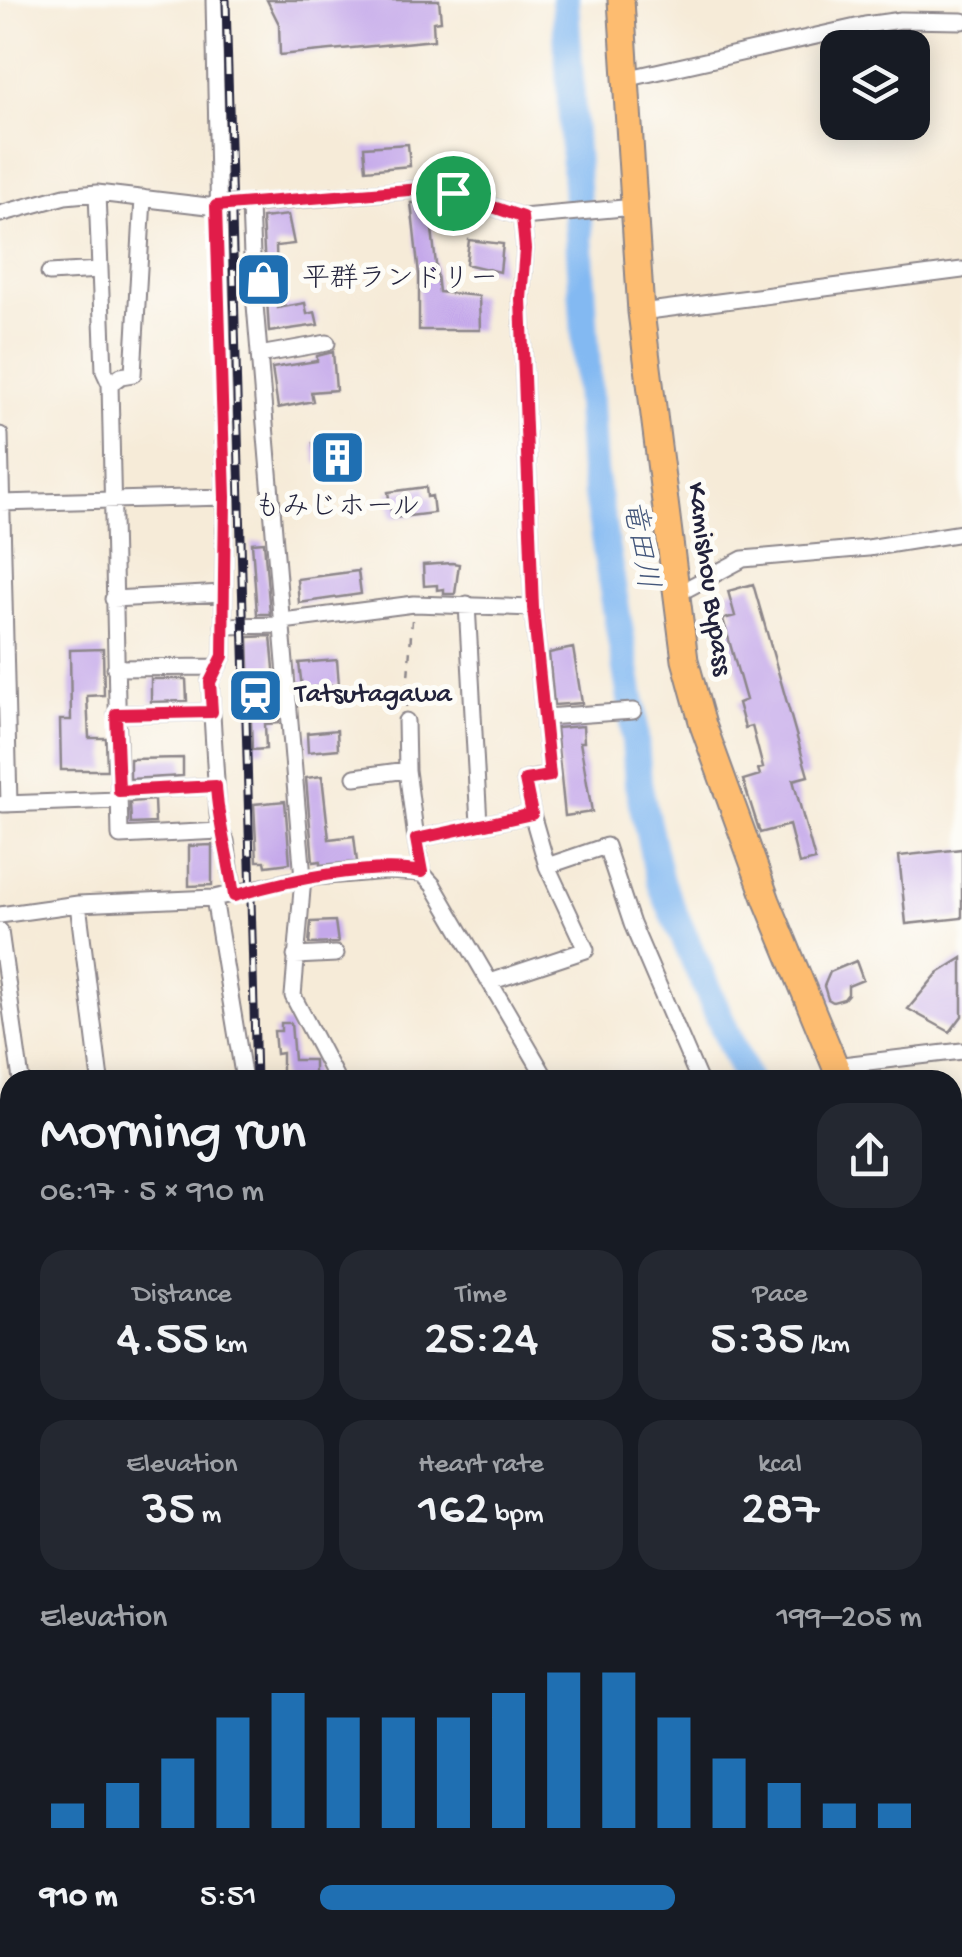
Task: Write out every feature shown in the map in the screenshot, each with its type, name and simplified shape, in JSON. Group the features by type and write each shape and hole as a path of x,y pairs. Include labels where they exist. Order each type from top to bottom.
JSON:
{"highway":[{"name":"Kamishou Bypass","path":"621,0 627,208 684,660 702,725 767,901 837,1070"}],"street":[{"path":"214,0 225,497 223,656 210,682 220,830 226,840 234,896"},
{"path":"626,79 866,25 901,20 962,21"},
{"path":"0,214 65,196 97,193 250,206 421,189 453,193 528,217 627,208"},
{"path":"97,193 104,372 110,384 120,836 220,830"},
{"path":"110,384 133,374 143,198"},
{"path":"250,206 302,878 293,996 332,1070"},
{"path":"490,982 586,950 547,866 525,780 550,776 533,608 521,299 528,217"},
{"path":"49,272 100,270"},
{"path":"640,312 962,270"},
{"path":"259,355 328,343"},
{"path":"0,436 5,804 216,786"},
{"path":"1,503 225,497"},
{"path":"677,594 743,558 868,548 962,533"},
{"path":"112,599 223,593"},
{"path":"223,626 283,623 414,604 533,608"},
{"path":"467,604 479,824"},
{"path":"115,668 216,668"},
{"path":"546,717 633,711"},
{"path":"116,714 212,712"},
{"path":"406,721 407,770 422,872 541,1070"},
{"path":"355,777 407,770"},
{"path":"416,839 532,814"},
{"path":"547,866 606,846 632,924 695,1070"},
{"path":"0,915 78,904 234,896 302,878 422,872"},
{"path":"214,898 242,1070"},
{"path":"78,904 99,1070"},
{"path":"0,931 21,1070"},
{"path":"295,956 336,954"},
{"path":"855,1070 962,1051"}],"path":[{"path":"406,721 414,604"}],"building":[{"path":"267,0 439,0 441,21 433,22 434,40 280,55 279,24"},
{"path":"408,144 410,166 366,170 364,147"},
{"path":"429,202 439,292 479,296 480,330 419,330 419,275 411,203"},
{"path":"288,215 294,244 276,246 278,308 305,303 307,314 315,312 318,325 269,332 262,218"},
{"path":"469,240 503,244 500,272 466,264"},
{"path":"333,352 336,390 311,392 313,401 278,408 272,368 317,361 317,356"},
{"name":"もみじホール","path":"354,435 362,472 328,478 325,462 317,464 313,443"},
{"path":"426,487 427,497 432,496 434,513 392,518 388,492"},
{"path":"264,542 270,614 257,614 252,543"},
{"path":"459,564 455,594 444,594 444,589 437,590 437,585 424,586 423,565"},
{"path":"358,571 361,594 299,603 297,579"},
{"path":"753,584 808,776 793,780 815,860 799,864 789,825 760,833 743,780 760,775 758,769 763,768 752,726 745,728 738,703 746,700 723,619 735,616 728,591"},
{"path":"271,636 279,723 265,724 266,749 252,750 248,637"},
{"path":"573,648 582,703 554,705 549,653"},
{"path":"103,649 104,695 87,696 89,738 106,738 107,770 61,770 60,720 71,720 70,650"},
{"path":"337,660 339,685 302,688 299,663"},
{"path":"151,679 186,679 187,701 151,702"},
{"path":"583,726 584,742 580,742 592,812 565,816 556,728"},
{"path":"337,730 338,749 308,752 307,733"},
{"path":"183,758 183,776 130,779 130,759"},
{"path":"322,776 329,839 354,836 357,862 313,862 306,778"},
{"path":"154,800 155,823 131,824 130,802"},
{"path":"285,801 290,863 266,866 265,861 257,861 254,804"},
{"path":"212,845 212,885 189,886 189,846"},
{"path":"962,849 962,918 906,924 899,856"},
{"path":"335,921 338,943 309,944 311,922"},
{"path":"962,958 962,1016 950,1032 908,1009 938,973"},
{"path":"856,961 863,980 848,986 844,999 828,999 824,986 830,972"},
{"path":"281,1023 291,1023 294,1060 314,1060 314,1070 282,1070 282,1053 276,1054 274,1031 281,1031"}],"waterway":[{"name":"竜田川","path":"565,0 593,471 633,711 638,784 660,882 743,1070"}],"railway":[{"path":"226,0 256,1070"}],"place":[{"name":"平群ランドリー","path":"263,280"},
{"name":"もみじホール","path":"337,457"},
{"name":"Tatsutagawa","path":"256,695"}],"route":[{"path":"421,189 453,193 522,217 525,249 521,299 533,608 550,776 525,780 532,814 416,839 422,872 302,878 234,896 226,840 220,830 216,786 119,791 116,714 212,712 210,682 223,656 225,497 216,206 421,189"}]}
